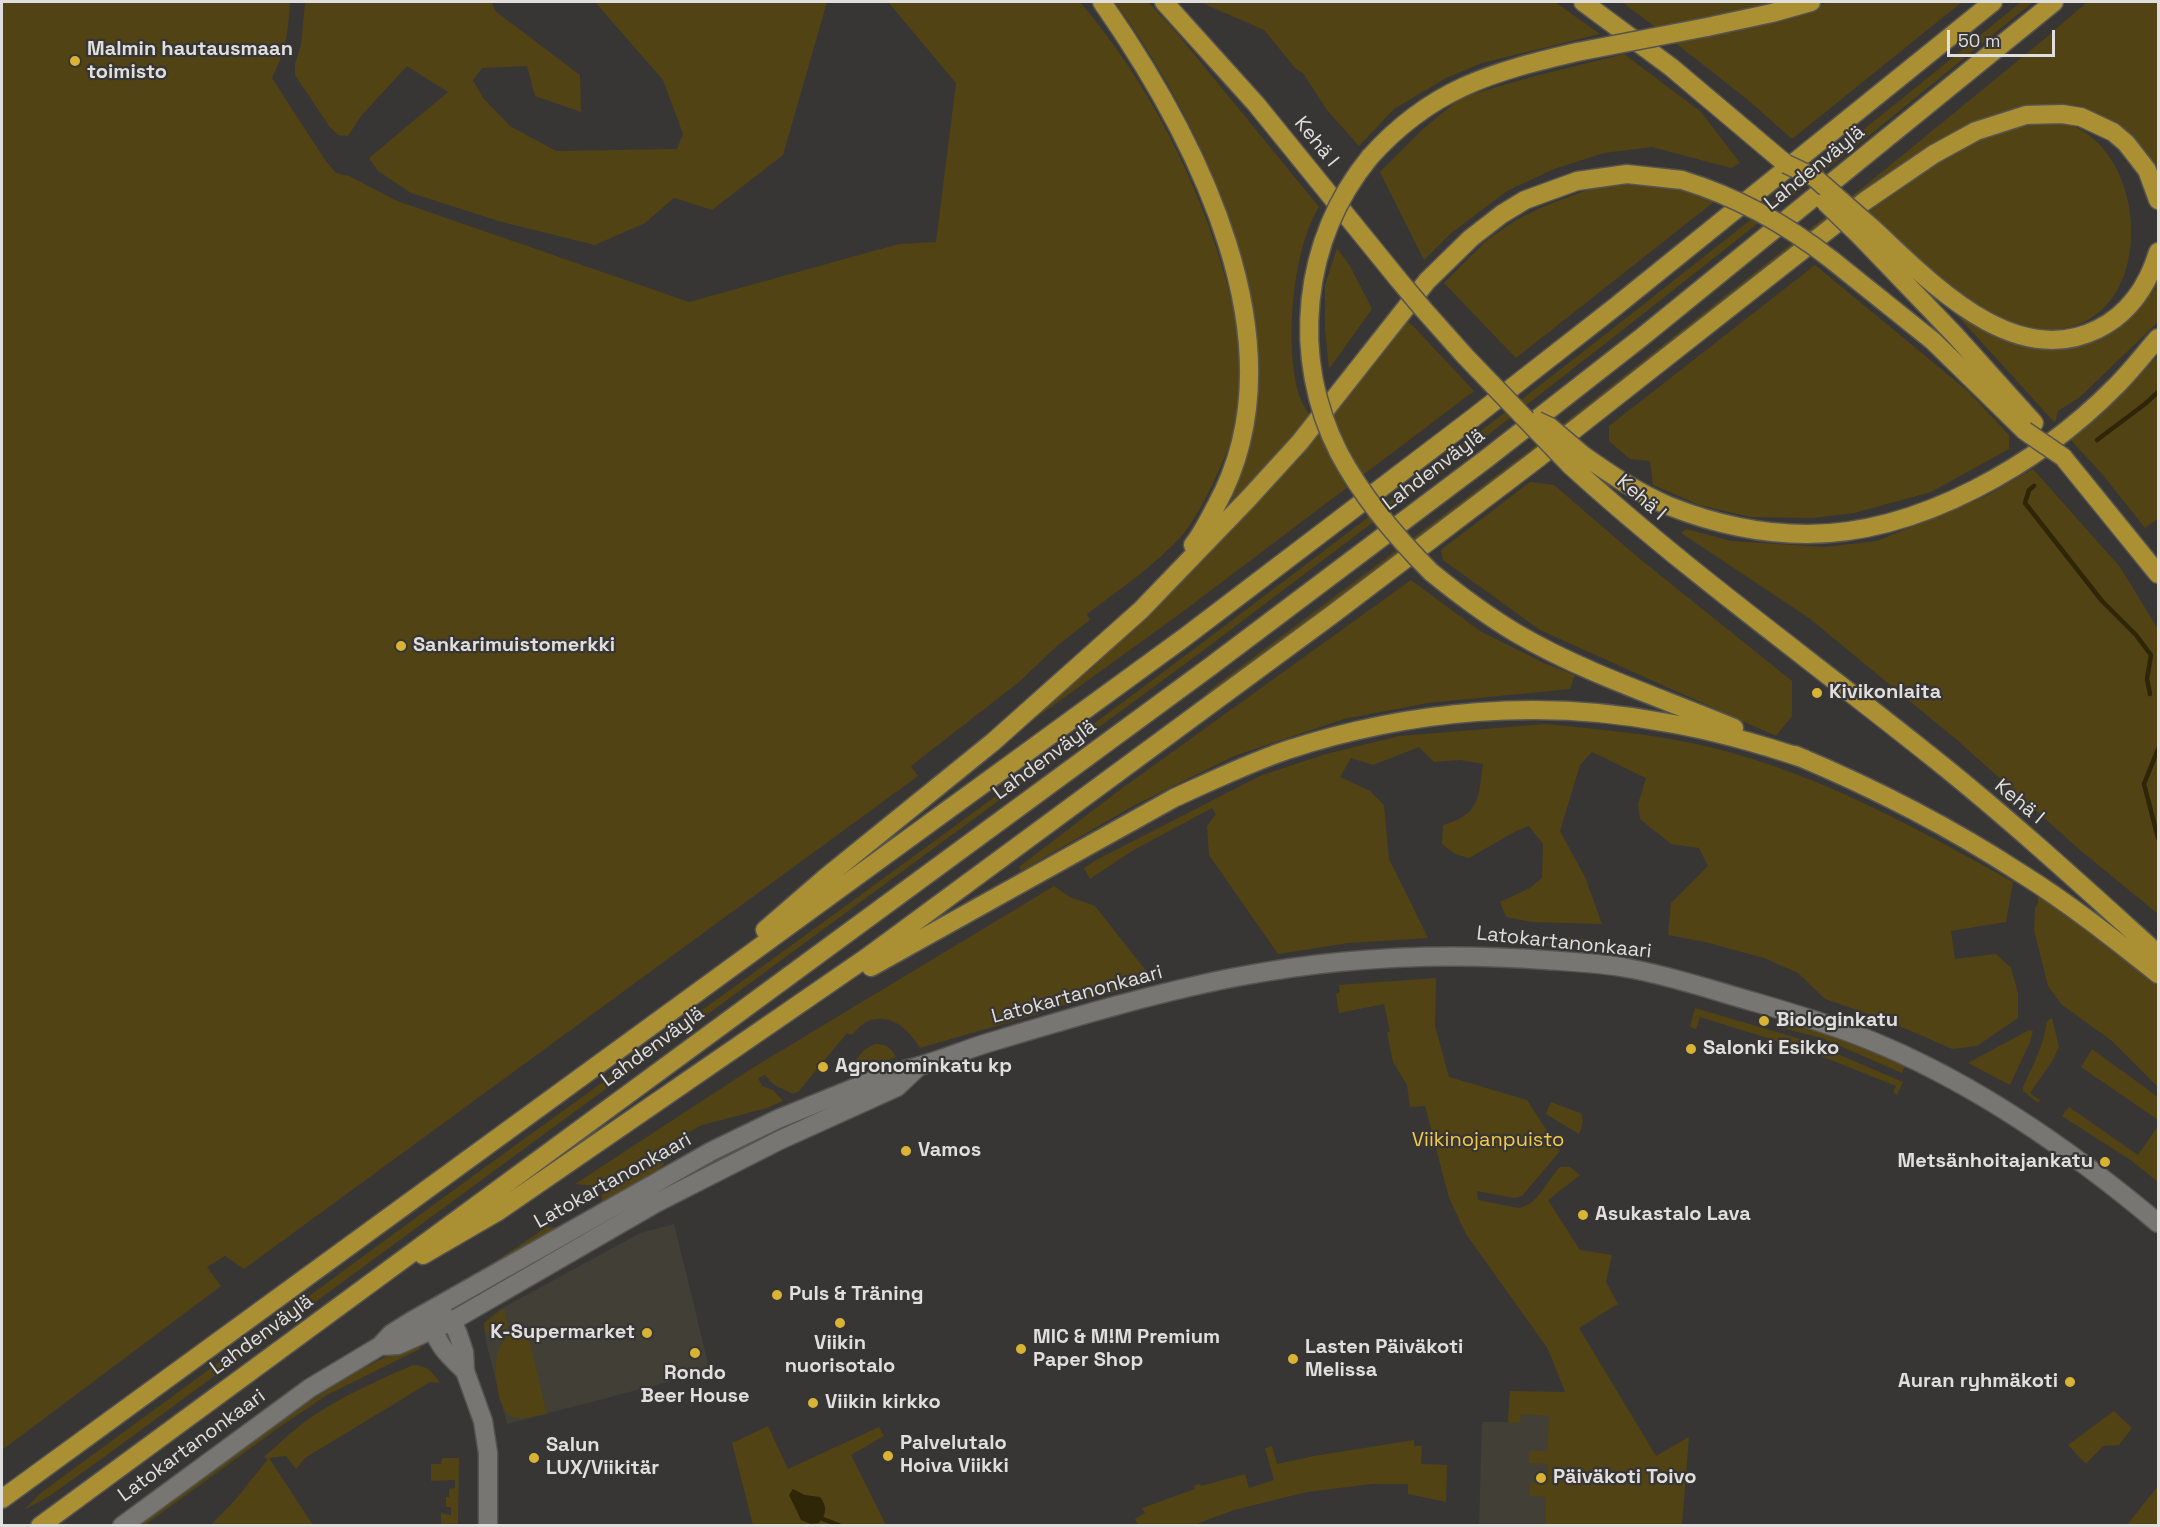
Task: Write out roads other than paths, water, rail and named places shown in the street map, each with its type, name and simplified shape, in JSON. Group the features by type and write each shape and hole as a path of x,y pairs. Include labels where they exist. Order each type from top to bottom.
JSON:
{"highway":[{"path":"1102,2 1134,48 1164,99 1202,176 1238,283 1246,324 1250,363 1245,428 1224,491 1197,541 1141,610"},
{"name":"Kehä I","path":"1164,2 1256,104 1424,310 1515,408 1550,427 1576,460 1664,548 1938,762 2068,873 2158,954"},
{"path":"1583,2 1671,67 1865,232 1971,313 1991,324 2014,334 2052,339 2081,335 2116,319 2139,295 2158,252"},
{"path":"1811,2 1772,13 1577,52 1503,70 1457,89 1410,118 1370,157 1341,197 1318,255 1309,316 1311,362 1320,407 1339,452 1375,510 1401,542 1431,572 1475,607 1517,634 1554,652 1805,759 1899,803 1971,842 2057,898 2158,974"},
{"name":"Lahdenväylä","path":"2,1499 1185,637 1616,307 1994,2"},
{"name":"Lahdenväylä","path":"40,1526 1211,666 1476,466 1642,337 2054,2"},
{"path":"362,1290 497,1212 794,1009 1343,607 1537,459 1865,201 1934,154 1977,131 2026,115 2062,114 2081,117 2113,132 2126,143 2147,170 2158,200"},
{"path":"668,1014 825,878 993,742 1141,610 1248,500 1300,442 1427,281 1471,238 1502,213 1525,200 1577,181 1627,174 1682,180 1711,189 1770,217 1807,240 1933,341 1977,382 2016,424 2029,427"},
{"path":"1865,232 1955,335 2029,427 2063,457 2158,574"},
{"path":"1576,460 1668,506 1721,522 1776,532 1807,534 1855,530 1920,512 1956,498 1996,478 2066,430 2115,386 2158,338"},
{"path":"794,1009 1174,798 1286,751 1343,734 1400,721 1488,711 1582,711 1679,725 1751,742 1805,759"}],"street":[{"name":"Latokartanonkaari","path":"122,1526 310,1388 380,1346 392,1334 563,1234 740,1136 891,1072 916,1069 969,1048 1083,1014 1235,977 1316,964 1392,956 1471,956 1625,968 1678,980 1820,1021 1913,1060 2009,1112 2051,1141 2158,1223"},
{"name":"Latokartanonkaari","path":"380,1346 398,1345 452,1321 648,1208 780,1140 897,1087 916,1069"},
{"path":"465,1371 452,1359 432,1330 433,1310 452,1321 464,1352 465,1371 479,1407 487,1438 489,1453 488,1526"}],"waterway":[{"path":"2097,440 2158,392"},
{"path":"2034,486 2029,490 2025,503 2102,601 2136,635 2151,655 2147,679 2150,694"},
{"path":"2158,749 2144,784 2158,838"},
{"path":"823,1519 841,1526"}],"place":[{"name":"Malmin hautausmaan toimisto","path":"75,61"},
{"name":"Sankarimuistomerkki","path":"401,646"},
{"name":"Kivikonlaita","path":"1817,693"},
{"name":"Biologinkatu","path":"1764,1021"},
{"name":"Salonki Esikko","path":"1691,1049"},
{"name":"Agronominkatu kp","path":"823,1067"},
{"name":"Vamos","path":"906,1151"},
{"name":"Metsänhoitajankatu","path":"2105,1162"},
{"name":"Asukastalo Lava","path":"1583,1215"},
{"name":"Puls & Träning","path":"777,1295"},
{"name":"Viikin nuorisotalo","path":"840,1323"},
{"name":"K-Supermarket","path":"647,1333"},
{"name":"MIC & M!M Premium Paper Shop","path":"1021,1349"},
{"name":"Rondo Beer House","path":"695,1353"},
{"name":"Lasten Päiväkoti Melissa","path":"1293,1359"},
{"name":"Auran ryhmäkoti","path":"2070,1382"},
{"name":"Viikin kirkko","path":"813,1403"},
{"name":"Palvelutalo Hoiva Viikki","path":"888,1456"},
{"name":"Salun LUX/Viikitär","path":"534,1458"},
{"name":"Päiväkoti Toivo","path":"1541,1478"}],"park label":[{"name":"Viikinojanpuisto","path":"1488,1141"}]}
